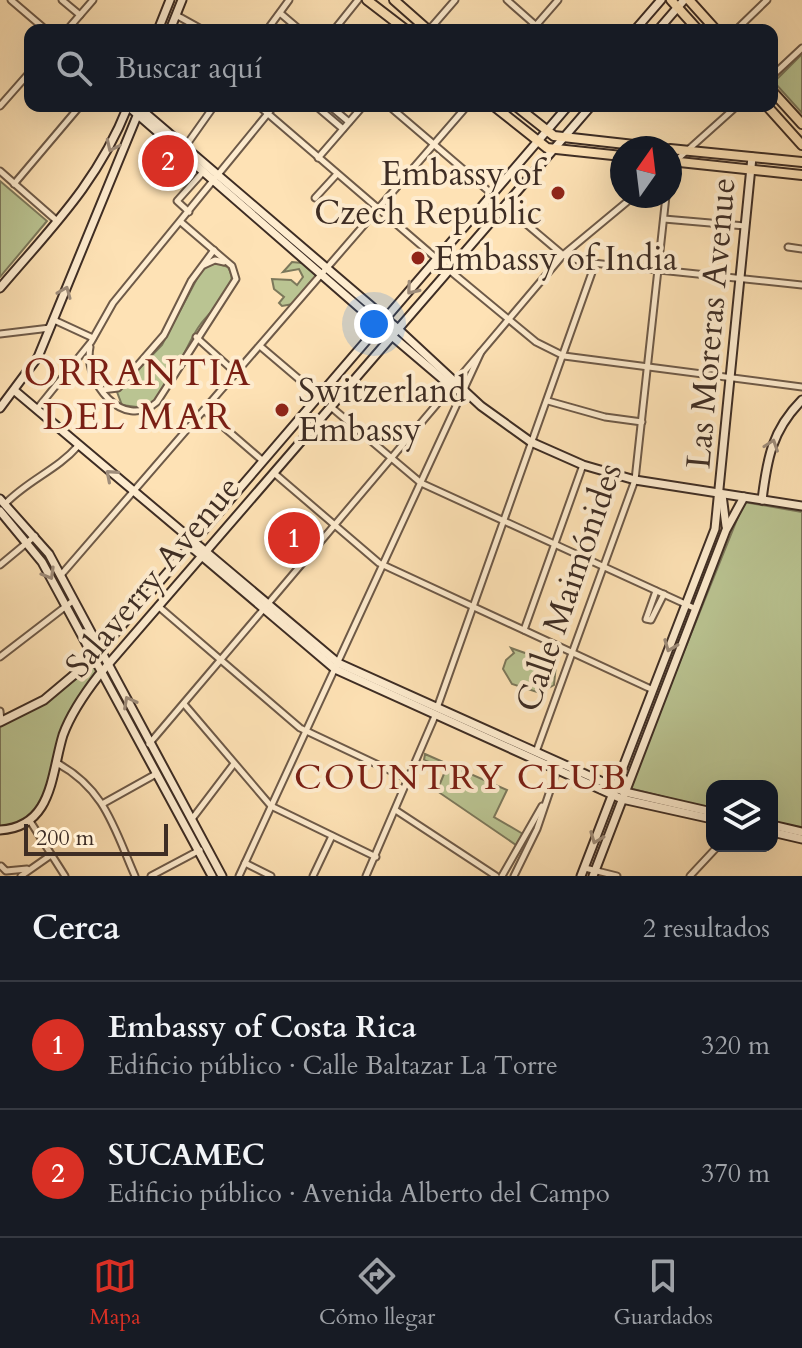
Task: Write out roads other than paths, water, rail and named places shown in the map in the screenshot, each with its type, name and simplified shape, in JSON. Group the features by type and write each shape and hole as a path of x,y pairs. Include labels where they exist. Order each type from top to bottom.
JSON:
{"main road":[{"path":"160,24 170,0"},
{"path":"172,24 182,0"},
{"path":"367,0 398,24"},
{"path":"394,0 420,24"},
{"path":"640,24 661,0"},
{"path":"663,24 680,2"},
{"path":"680,2 694,24"},
{"path":"680,2 708,24"},
{"path":"778,98 802,124"},
{"path":"0,288 93,178 125,112"},
{"path":"0,408 32,367 52,324 137,112"},
{"path":"144,112 324,271 398,329 454,384"},
{"path":"501,112 537,142 554,149 610,155"},
{"path":"523,112 546,132 563,138 610,143"},
{"name":"Salaverry Avenue","path":"0,722 44,700 94,658 563,112"},
{"name":"Salaverry Avenue","path":"30,821 47,801 73,714 108,664 586,112"},
{"path":"772,112 802,145"},
{"path":"184,148 204,171 217,178"},
{"path":"682,150 802,162"},
{"name":"Las Moreras Avenue","path":"721,493 752,157"},
{"path":"682,164 802,175"},
{"path":"100,168 104,174 113,174"},
{"path":"93,178 102,177 109,184"},
{"path":"324,271 380,327 531,442 583,465 635,480 802,505"},
{"path":"15,391 191,545 336,666 557,770 615,791"},
{"path":"762,500 773,439 802,400"},
{"path":"721,493 726,530"},
{"path":"583,872 717,522 721,493"},
{"path":"594,873 726,530 744,497"},
{"path":"2,505 35,536 61,575 151,743 202,849 222,876"},
{"path":"2,505 67,606 156,774 192,820 212,876"},
{"path":"717,522 721,518 727,520"},
{"path":"108,642 110,649 121,650"},
{"path":"436,712 536,753 624,795 706,817"},
{"path":"624,795 706,811"},
{"path":"0,830 30,821"},
{"path":"778,826 802,832"},
{"path":"778,833 802,839"}],"street":[{"path":"11,0 39,24"},
{"path":"62,0 80,15"},
{"path":"72,24 93,0"},
{"path":"271,24 289,0"},
{"path":"339,24 358,0"},
{"path":"431,24 455,0"},
{"path":"507,0 532,24"},
{"path":"541,24 558,0"},
{"path":"742,24 767,0"},
{"path":"279,12 293,24"},
{"path":"176,15 192,24"},
{"path":"778,70 802,48"},
{"path":"0,106 24,79"},
{"path":"14,184 75,112"},
{"path":"184,148 210,112"},
{"path":"266,112 437,260"},
{"path":"323,112 343,129"},
{"path":"337,112 349,122"},
{"path":"318,158 358,112"},
{"path":"396,112 493,194"},
{"path":"61,575 462,112"},
{"path":"682,156 731,112"},
{"path":"36,410 92,340 113,303 182,223 268,114"},
{"path":"0,171 57,221"},
{"path":"189,212 177,201 204,171"},
{"path":"315,198 337,174"},
{"path":"505,206 563,255 595,264 802,285"},
{"path":"143,750 563,255 620,208"},
{"name":"Calle Maimónides","path":"536,753 635,480 665,208"},
{"path":"664,219 745,226"},
{"path":"92,340 90,373 116,405 132,409 152,406 165,392 196,337 233,288 233,268 182,223"},
{"path":"788,247 802,249"},
{"path":"116,405 111,398 114,390 164,335 199,269 214,250"},
{"path":"199,269 215,260 233,268"},
{"path":"366,876 397,811 436,712 595,264"},
{"path":"449,270 536,342 564,356 802,387"},
{"path":"0,334 52,324 92,340"},
{"path":"196,337 236,373"},
{"path":"260,346 320,397"},
{"path":"239,876 465,393 481,352"},
{"path":"71,368 90,373"},
{"path":"98,386 105,391 114,390"},
{"path":"548,401 605,417 642,422"},
{"path":"331,407 421,483 696,609"},
{"path":"204,410 264,461"},
{"path":"2,505 78,446"},
{"path":"524,630 583,465"},
{"path":"274,473 383,564 653,690"},
{"path":"0,565 35,536"},
{"path":"656,591 646,619 651,620 664,594"},
{"path":"0,657 74,600"},
{"path":"158,606 305,731 410,780"},
{"path":"184,704 271,806 376,857"},
{"path":"0,711 0,722"},
{"path":"57,763 86,781 104,803 135,876"},
{"path":"192,820 233,765"},
{"path":"514,876 537,829 557,770"},
{"path":"104,803 156,774"},
{"path":"397,811 499,876 543,806"},
{"path":"30,821 65,876"},
{"path":"530,825 537,829"},
{"path":"313,876 332,836"},
{"path":"151,876 202,849"},
{"path":"690,876 712,852"},
{"path":"21,876 51,855"},
{"path":"245,863 271,876"},
{"path":"0,865 6,871 28,869"},
{"path":"583,872 617,876"}],"place":[{"name":"SUCAMEC","path":"168,161"},
{"name":"Embassy of Czech Republic","path":"558,193"},
{"name":"Embassy of India","path":"418,258"},
{"name":"Switzerland Embassy","path":"282,410"},
{"name":"Embassy of Costa Rica","path":"294,538"}],"district":[{"name":"ORRANTIA DEL MAR","path":"138,394"},
{"name":"COUNTRY CLUB","path":"461,776"}]}
